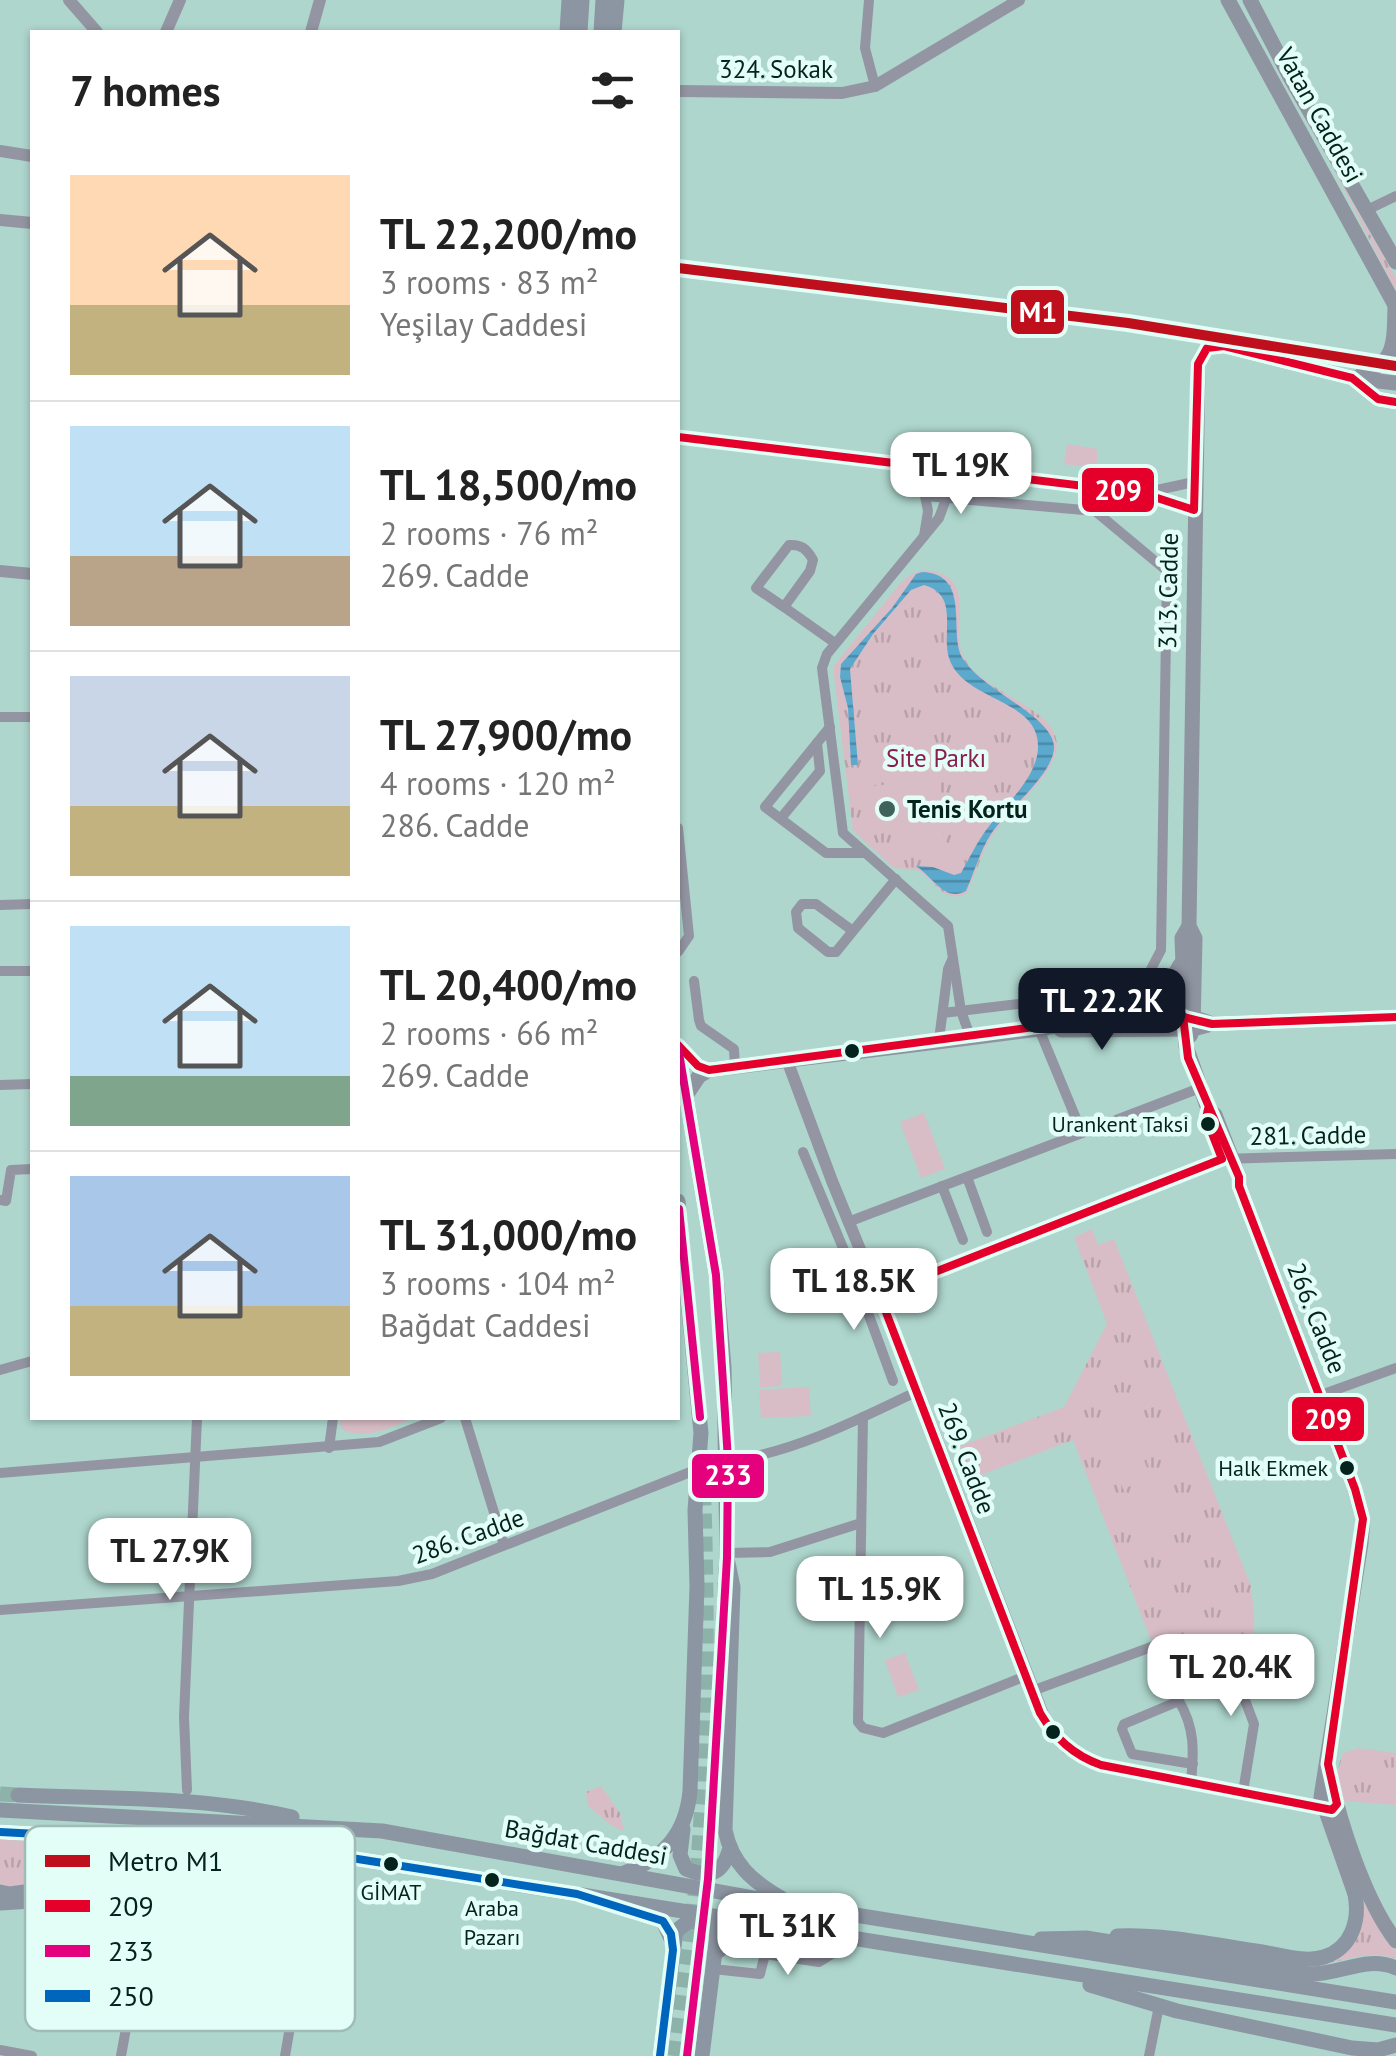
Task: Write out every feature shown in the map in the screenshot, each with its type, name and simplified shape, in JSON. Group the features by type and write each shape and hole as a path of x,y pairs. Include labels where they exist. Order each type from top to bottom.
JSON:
{"main road":[{"path":"567,30 569,0"},
{"path":"580,30 582,0"},
{"path":"601,30 604,0"},
{"path":"614,30 618,0"},
{"name":"Vatan Caddesi","path":"1228,0 1396,307"},
{"name":"Vatan Caddesi","path":"1250,0 1396,262"},
{"path":"1352,378 1379,370 1391,358 1396,307"},
{"name":"313. Cadde","path":"1187,1026 1194,938 1189,926 1198,364 1207,348 1224,346 1352,378 1396,383"},
{"name":"313. Cadde","path":"1352,378 1378,399 1396,402"},
{"name":"313. Cadde","path":"1187,1026 1182,938 1189,926"},
{"path":"1116,1016 1162,991 1182,961"},
{"path":"686,1096 708,1070 1116,1016 1187,1026"},
{"path":"1040,1028 1396,1017"},
{"name":"266. Cadde","path":"1187,1026 1208,1109 1206,1118 1240,1177 1239,1186 1321,1395 1363,1520 1325,1802"},
{"path":"680,1048 698,1066 708,1070"},
{"path":"680,1058 716,1275 728,1460 728,1556 733,1587 726,1830 730,1850 752,1879 793,1905"},
{"path":"680,1240 684,1317 702,1433 690,1791 680,1855 686,1869 701,1875 714,1874 725,1865 730,1850"},
{"path":"18,1795 255,1808 330,1826"},
{"path":"1022,1943 1138,1936 1300,1958 1323,1957 1350,1938 1356,1918 1355,1894 1325,1802"},
{"path":"1325,1802 1369,1897 1396,1941"},
{"name":"Bağdat Caddesi","path":"0,1810 330,1826"},
{"path":"621,1874 669,1848 685,1820"},
{"name":"Bağdat Caddesi","path":"355,1828 793,1905 1396,2002"},
{"name":"Bağdat Caddesi","path":"0,1832 25,1833"},
{"name":"Bağdat Caddesi","path":"355,1859 1396,2026"},
{"path":"0,1892 25,1892"},
{"path":"577,1894 664,1921 674,1950"},
{"path":"0,1903 25,1901"},
{"path":"660,2056 676,1931 689,1922 714,1928 717,1935 702,2056"},
{"path":"714,1962 736,1936 750,1931 796,1936 830,1933"},
{"path":"1086,1938 1309,1974 1369,1962 1396,1968"},
{"path":"1028,1968 1159,2006 1352,2048 1378,2050 1396,2044"}],"street":[{"path":"167,30 180,0"},
{"path":"312,30 320,0"},
{"path":"869,0 866,48 875,86 1019,0"},
{"path":"74,2 95,30"},
{"name":"324. Sokak","path":"680,91 842,93 875,86"},
{"path":"0,152 30,156"},
{"path":"1367,210 1396,196"},
{"path":"0,220 30,223"},
{"path":"680,437 1142,493 1194,510"},
{"path":"919,466 928,511 924,538"},
{"path":"960,471 940,518 827,654 822,668 843,833 948,926 970,1036"},
{"path":"1142,493 1194,482"},
{"path":"926,496 1096,512 1167,571 1161,950 1149,974 1128,990 943,1013"},
{"path":"784,607 810,571 813,560 798,544 789,546 756,588 835,644"},
{"path":"0,572 30,574"},
{"path":"0,717 30,717"},
{"path":"830,726 765,806 826,853 865,852"},
{"path":"781,818 820,770 816,743"},
{"path":"680,848 689,936 680,949"},
{"path":"852,931 816,904 802,904 796,912 798,928 828,952 836,952 896,879"},
{"path":"0,905 30,904"},
{"path":"939,1040 952,960"},
{"path":"0,971 30,970"},
{"path":"694,981 698,1020 734,1049 735,1067"},
{"path":"1040,1028 1082,1133"},
{"name":"269. Cadde","path":"787,1060 1040,1713 1056,1737 1083,1759 1242,1792 1325,1802"},
{"path":"0,1085 30,1084"},
{"path":"848,1222 1200,1088"},
{"path":"803,1152 893,1381"},
{"name":"281. Cadde","path":"1227,1158 1396,1154"},
{"path":"879,1294 1227,1158"},
{"path":"0,1200 6,1200 11,1170 30,1169"},
{"path":"967,1177 987,1232"},
{"path":"942,1186 963,1240"},
{"path":"853,1272 867,1266"},
{"path":"0,1370 30,1361"},
{"path":"1321,1395 1396,1368"},
{"path":"728,1460 753,1458 918,1392"},
{"path":"863,1417 858,1722 863,1728 884,1733 1026,1676"},
{"path":"187,1790 184,1717 197,1420"},
{"path":"329,1448 333,1420"},
{"path":"0,1474 380,1442 436,1420"},
{"path":"466,1420 504,1545"},
{"name":"286. Cadde","path":"0,1610 398,1581 432,1574 698,1469"},
{"path":"728,1556 770,1552 861,1523"},
{"path":"1032,1691 1162,1644 1235,1653 1234,1671 1254,1724 1242,1792"},
{"path":"1191,1782 1194,1737 1179,1700 1124,1724 1122,1729 1132,1754 1192,1764"},
{"path":"714,1962 760,1974 770,1932"},
{"path":"765,1954 819,1962 857,1938"},
{"path":"1149,2056 1159,2006"},
{"path":"120,2056 125,2031"},
{"path":"285,2056 289,2031"},
{"path":"0,2050 32,2056"}],"green space":[{"path":"1236,0 1396,278 1396,291 1333,169"},
{"path":"1067,444 1098,449 1096,468 1064,464"},
{"name":"Site Parkı","path":"926,570 942,574 957,590 959,638 969,665 982,678 1034,711 1055,736 1056,751 1046,773 996,830 967,893 959,896 946,894 917,870 894,868 853,831 833,667 901,582"},
{"path":"938,780 946,854 899,859 896,832 876,834 871,786"},
{"path":"924,1113 945,1169 921,1178 900,1122"},
{"path":"1092,1229 1098,1245 1114,1239 1251,1586 1254,1629 1251,1641 1244,1647 1220,1651 1151,1640 1073,1440 973,1478 960,1446 1064,1407 1107,1324 1074,1237"},
{"path":"780,1352 782,1386 760,1387 758,1353"},
{"path":"809,1387 811,1416 761,1418 759,1390"},
{"path":"340,1420 409,1420 359,1434 341,1429"},
{"path":"1130,1424 1151,1478 1123,1489 1102,1435"},
{"path":"1156,1485 1170,1521 1149,1529 1135,1493"},
{"path":"905,1653 919,1690 898,1697 885,1660"},
{"path":"1358,1748 1396,1753 1396,1805 1344,1801 1339,1764 1344,1753"},
{"path":"601,1786 620,1813 624,1831 588,1806 586,1792"},
{"path":"0,1837 25,1839 25,1885 0,1884"},
{"path":"1362,1899 1396,1952 1396,1959 1374,1955 1305,1964 1330,1959"}],"water":[{"path":"916,574 938,575 948,583 956,607 963,659 1043,726 1054,748 1046,770 991,834 966,891 958,894 945,891 916,866 954,875 961,873 984,833 1032,771 1038,748 1027,719 969,684 957,672 947,648 946,606 935,590 924,585 911,590 873,634 850,669 858,765 851,765 841,664 892,608"}],"tunnel":[{"path":"675,2056 695,1897 703,1774 706,1626 703,1477"},
{"path":"687,2056 708,1879 726,1567"},
{"path":"0,1794 18,1795"}],"metro line":[{"name":"M1","path":"680,268 1128,323 1396,366"}],"transit line":[{"name":"209","path":"680,437 1142,493 1194,510 1198,364 1207,348 1224,346 1352,378 1378,399 1396,402"},
{"name":"209","path":"680,1047 698,1066 709,1070 1126,1015 1171,1014 1212,1024 1396,1017"},
{"name":"209","path":"1183,1016 1188,1058 1239,1177 1239,1186 1363,1519 1328,1764 1337,1804 1332,1810 1101,1765 1073,1751 1059,1738 1040,1713 879,1294 1222,1159 1206,1118 1208,1109"},
{"name":"233","path":"680,1059 716,1275 728,1460 727,1558 708,1879 687,2056"},
{"name":"233","path":"680,1219 700,1417"},
{"name":"250","path":"0,1832 25,1833"},
{"name":"250","path":"355,1859 577,1894 663,1921 671,1934 673,1950 660,2056"}],"place":[{"name":"Tenis Kortu","path":"887,809"},
{"name":"Urankent Taksi","path":"1208,1124"},
{"name":"Halk Ekmek","path":"1347,1468"},
{"name":"GİMAT","path":"391,1864"},
{"name":"Araba Pazarı","path":"492,1880"}]}
